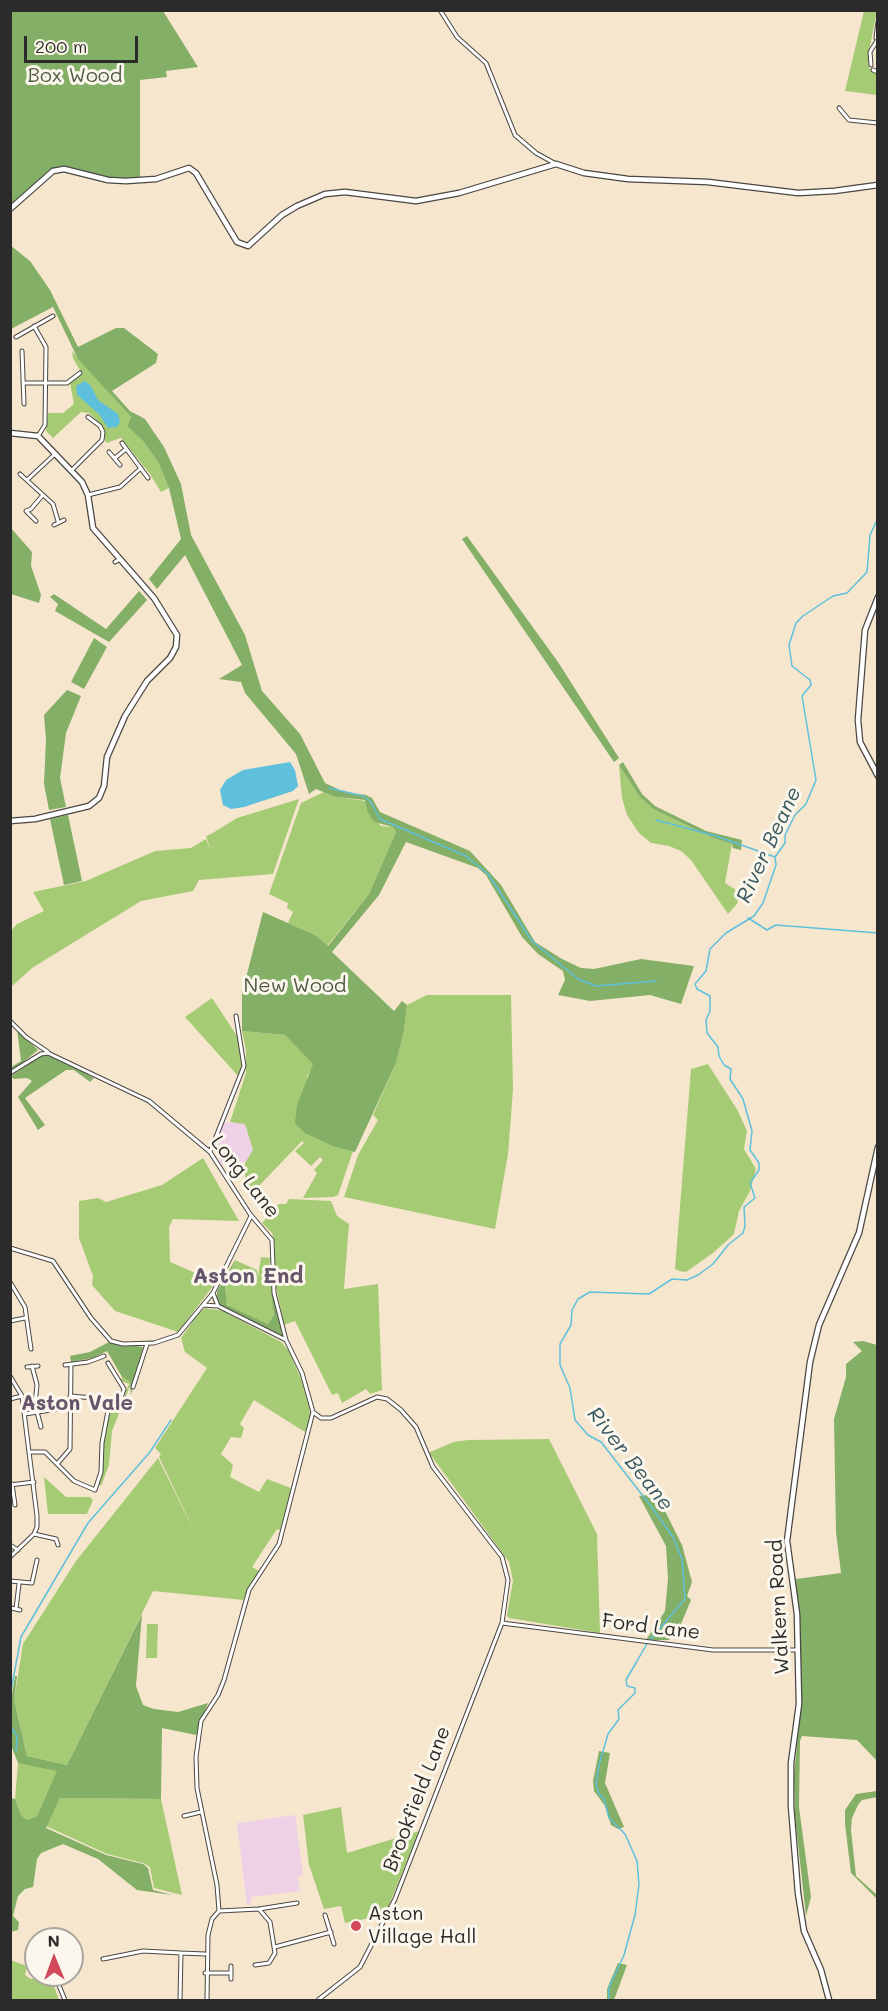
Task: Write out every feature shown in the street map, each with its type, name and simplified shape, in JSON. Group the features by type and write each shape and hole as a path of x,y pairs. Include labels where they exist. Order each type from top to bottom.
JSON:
{"street":[{"path":"440,10 457,37 486,63 515,135 536,153 556,164 584,173 628,179 708,182 798,193 849,190 878,185"},
{"path":"871,65 870,52 877,39 878,22"},
{"path":"838,108 849,120 878,123"},
{"path":"10,209 53,171 64,169 108,180 126,181 156,179 180,169 189,168 196,173 237,242 248,246 282,215 325,194 345,192 416,201 459,194 556,164"},
{"path":"16,337 53,316"},
{"path":"34,326 46,347 45,425 38,436"},
{"path":"22,351 24,404"},
{"path":"23,383 67,383 80,373"},
{"path":"71,471 102,440 103,432 100,426 88,417"},
{"path":"10,433 38,436 82,482 88,495 93,528 154,598 177,635 176,647 170,658 147,681 125,716 107,757 104,786 99,798 89,806 34,819 10,821"},
{"path":"122,443 148,478"},
{"path":"115,458 126,449"},
{"path":"109,452 120,465"},
{"path":"27,480 55,454"},
{"path":"88,495 120,487 141,468"},
{"path":"20,474 53,504 58,521"},
{"path":"36,521 26,511 32,509 42,496"},
{"path":"54,525 64,520"},
{"path":"115,562 120,559"},
{"path":"878,597 865,630 858,720 860,742 878,776"},
{"path":"210,1152 244,1066 244,1054 236,1016"},
{"name":"Long Lane","path":"10,1021 26,1037 48,1053 149,1101 210,1152 250,1215 272,1240 274,1293 286,1340 302,1374 313,1412"},
{"path":"10,1073 41,1054 48,1053"},
{"name":"Walkern Road","path":"829,2001 821,1970 804,1931 790,1806 791,1763 799,1704 797,1614 787,1541 810,1362 819,1325 859,1233 878,1148"},
{"path":"10,1248 53,1261 91,1318 111,1341 121,1344 147,1344 178,1335 213,1293 250,1215"},
{"path":"10,1282 24,1305 32,1349"},
{"path":"213,1293 218,1306"},
{"path":"203,1305 218,1306 286,1340"},
{"path":"10,1321 26,1318"},
{"path":"30,1335 35,1334"},
{"path":"134,1388 147,1344"},
{"path":"64,1365 104,1356"},
{"path":"108,1363 124,1391 118,1407 108,1411"},
{"path":"57,1464 70,1449 71,1364"},
{"path":"32,1366 37,1388 40,1427"},
{"path":"27,1367 38,1366"},
{"path":"10,1376 22,1396 34,1482 37,1527 34,1534 10,1557"},
{"path":"10,1400 22,1396"},
{"path":"70,1396 94,1398 108,1411"},
{"name":"Brookfield Lane","path":"313,1412 321,1418 331,1418 370,1399 381,1397 390,1401 407,1416 416,1427 433,1467 504,1561 508,1588 502,1623 395,1899 363,1963 318,2001"},
{"path":"25,1414 70,1407"},
{"path":"30,1452 45,1452 75,1481 95,1490 101,1472 102,1443 108,1411"},
{"path":"207,2001 205,1973 210,1923 219,1911 195,1765 201,1721 221,1687 249,1590 279,1544 313,1412"},
{"path":"15,1505 16,1497 11,1484 34,1482"},
{"path":"34,1534 57,1538 58,1545"},
{"path":"10,1545 18,1550"},
{"path":"10,1581 19,1584 33,1581 38,1563"},
{"path":"11,1608 18,1609 19,1584"},
{"name":"Ford Lane","path":"502,1623 713,1650 797,1650"},
{"path":"184,1816 201,1812"},
{"path":"219,1911 260,1909 297,1903"},
{"path":"255,1965 273,1961 275,1947 270,1923 260,1909"},
{"path":"325,1915 334,1944"},
{"path":"275,1947 331,1932"},
{"path":"103,1959 143,1952 206,1954"},
{"path":"180,2001 181,1953"},
{"path":"231,1966 231,1979"},
{"path":"205,1973 231,1973"},
{"path":"59,1987 65,2001"}],"shaded area":[{"path":"223,1123 245,1124 253,1150 249,1160 228,1168 226,1163 221,1165 215,1144"},
{"path":"295,1815 303,1875 298,1876 300,1891 251,1897 251,1905 247,1905 237,1823"}],"green space":[{"name":"Box Wood","path":"11,11 163,11 198,67 166,71 167,77 140,80 140,179 112,178 57,168 49,170 11,206"},
{"path":"864,11 877,11 868,56 869,68 877,74 877,95 845,91"},
{"name":"New Wood","path":"10,245 30,261 50,290 78,347 116,328 124,328 158,354 156,363 112,391 130,411 145,419 164,447 181,484 191,535 245,635 262,691 300,734 325,783 344,792 366,795 372,798 380,812 470,851 501,885 535,942 562,959 581,968 594,969 641,959 694,966 681,1004 650,995 590,1001 558,995 565,980 563,971 538,954 522,937 486,875 478,868 406,842 379,895 332,952 394,1011 402,1001 407,1005 404,1031 396,1063 355,1152 335,1147 305,1133 295,1123 297,1105 313,1064 285,1035 242,1031 242,993 263,912 315,935 328,946 369,894 396,832 393,827 374,822 367,811 365,800 336,797 316,789 309,794 296,754 245,693 241,682 219,679 242,665 185,555 157,589 149,579 181,539 169,488 158,462 143,441 127,426 131,417 78,359 53,307 11,329"},
{"path":"72,351 131,417 127,426 143,441 158,462 169,488 161,492 150,474 121,438 106,443 101,425 89,413 81,412 53,438 46,431 48,413 63,413 74,404 70,383 82,374 73,358"},
{"path":"10,527 32,552 31,566 41,595 39,603 11,594"},
{"path":"467,536 558,662 619,758 614,762 462,539"},
{"path":"139,591 147,600 109,642 55,611 58,604 50,597 54,594 106,629"},
{"path":"94,638 107,647 84,689 71,682"},
{"path":"67,690 81,696 66,733 60,778 66,807 49,810 44,784 46,739 44,715"},
{"path":"623,762 642,794 655,806 706,831 742,840 741,850 653,809 639,796 619,765"},
{"path":"619,765 639,796 653,809 713,838 732,844 725,883 736,890 739,897 737,904 728,914 691,860 681,851 651,843 639,833 627,815 622,798"},
{"path":"326,791 336,797 366,801 367,811 381,826 393,827 396,832 369,894 327,946 315,935 288,923 293,912 287,908 288,903 269,894 301,803"},
{"path":"299,799 273,874 199,880 193,891 141,901 32,968 11,987 11,931 17,924 44,911 33,892 86,881 155,851 191,848 206,839 211,851 206,836 237,818"},
{"path":"68,815 82,881 64,885 50,819"},
{"path":"427,995 511,995 513,1090 508,1154 495,1229 344,1197 358,1155 378,1120 373,1115 396,1063 404,1031 407,1005"},
{"path":"212,998 239,1039 243,1063 239,1077 185,1017"},
{"path":"17,1029 38,1050 11,1072 11,1067 21,1061"},
{"path":"242,1031 285,1035 314,1064 307,1077 335,1147 353,1151 338,1195 303,1198 317,1173 314,1170 323,1160 320,1157 311,1166 295,1151 304,1143 302,1141 256,1189 245,1189 245,1163 253,1150 245,1124 230,1122 246,1073 246,1051"},
{"path":"49,1054 94,1078 90,1082 74,1070 66,1070 25,1098 45,1125 38,1130 18,1097 32,1081 27,1078 14,1079 11,1076 41,1056"},
{"path":"708,1064 738,1111 747,1131 744,1149 756,1169 750,1191 739,1211 734,1234 713,1253 686,1272 675,1269 691,1069"},
{"path":"203,1158 239,1221 173,1219 169,1227 170,1262 216,1282 178,1332 115,1311 92,1285 93,1276 79,1238 79,1201 98,1198 106,1202 162,1185"},
{"path":"289,1199 331,1201 337,1216 349,1224 344,1289 378,1284 382,1390 370,1394 366,1389 342,1403 338,1393 332,1395 295,1321 284,1325 275,1282 275,1244 272,1233 262,1223 279,1204 286,1204"},
{"path":"261,1257 270,1258 268,1278 271,1279 274,1315 268,1324 230,1307 225,1301 225,1288 235,1260 257,1270 258,1277"},
{"path":"235,1260 225,1288 227,1305 268,1324 274,1315 271,1292 279,1311 283,1337 217,1302 217,1291"},
{"path":"205,1308 223,1311 281,1342 289,1351 301,1379 311,1414 305,1432 254,1400 240,1424 244,1428 241,1438 231,1437 221,1454 233,1465 230,1477 259,1492 267,1479 291,1488 280,1530 277,1529 252,1567 259,1571 243,1600 153,1591 67,1765 27,1756 14,1700 23,1644 76,1561 158,1458 197,1537 159,1457 161,1454 155,1448 207,1368 185,1352 181,1338"},
{"path":"863,1341 877,1345 877,1761 857,1740 802,1736 799,1807 811,1897 806,1916 795,1816 794,1775 801,1704 796,1579 841,1573 836,1532 834,1419 846,1377 846,1364 862,1351 853,1342"},
{"path":"109,1342 143,1347 131,1395 130,1382 122,1377 107,1351 93,1358 71,1362 70,1356 90,1352"},
{"path":"122,1377 130,1382 130,1386 112,1431 109,1465 101,1486 99,1485 104,1459 103,1442 109,1414 120,1406 129,1384 121,1381"},
{"path":"549,1439 597,1534 600,1633 509,1618 507,1615 513,1581 509,1562 430,1454 454,1442 468,1440"},
{"path":"44,1477 66,1497 90,1497 93,1500 87,1514 48,1514"},
{"path":"649,1495 663,1507 682,1545 692,1582 687,1596 691,1600 681,1624 669,1640 646,1640 665,1611 668,1579 666,1546 639,1496"},
{"path":"142,1614 136,1686 143,1705 178,1712 208,1703 196,1735 162,1728 161,1799 60,1798 46,1828 106,1855 143,1864 148,1868 153,1890 172,1895 137,1890 98,1859 63,1844 41,1853 37,1859 33,1887 25,1889 18,1896 13,1916 19,1922 18,1930 11,1932 11,1798 15,1799 21,1815 27,1820 37,1816 57,1771 18,1763 12,1748 11,1700 15,1676 17,1676 14,1700 27,1756 67,1765"},
{"path":"147,1624 158,1624 157,1658 146,1658"},
{"path":"599,1751 610,1753 605,1783 624,1827 618,1829 611,1825 605,1806 594,1791 593,1781"},
{"path":"18,1763 58,1770 37,1816 27,1820 21,1815 15,1799"},
{"path":"877,1791 877,1797 862,1800 858,1805 852,1818 851,1830 856,1876 877,1895 877,1899 851,1873 845,1810 856,1794"},
{"path":"60,1798 161,1799 182,1895 154,1888 150,1867 143,1863 107,1854 46,1826"},
{"path":"341,1807 347,1853 419,1831 385,1915 345,1923 341,1906 324,1909 309,1865 303,1815"},
{"path":"10,1960 24,1965 24,1987 54,1987 59,2000 11,2000"},
{"path":"618,1963 627,1965 614,2000 607,2000 607,1989"}],"water":[{"path":"85,381 91,386 98,400 118,414 120,422 117,427 108,428 99,414 77,395 76,386"},
{"path":"290,762 295,770 298,786 293,791 244,807 231,809 223,805 220,790 226,780 243,770"}],"waterway":[{"name":"River Beane","path":"609,2000 609,1988 624,1955 635,1915 639,1884 637,1861 625,1834 609,1818 604,1799 599,1794 596,1784 599,1765 608,1734 619,1719 618,1710 635,1693 635,1688 627,1686 626,1680 648,1642 685,1599 682,1559 673,1537 601,1442 588,1435 575,1420 570,1388 560,1365 560,1344 571,1325 572,1310 578,1299 590,1292 649,1294 672,1279 687,1280 713,1264 728,1245 743,1233 744,1207 755,1198 750,1183 759,1170 759,1163 750,1150 752,1131 743,1099 730,1079 731,1069 724,1065 719,1056 718,1047 707,1033 706,1020 710,1011 710,996 697,989 695,984 706,971 710,949 726,933 754,916 763,903 776,865 775,857 785,843 785,835 795,815 806,804 816,780 802,696 811,685 810,680 792,666 789,645 796,623 803,616 833,596 847,593 867,572 870,535 878,518"},
{"path":"329,788 363,796 370,801 380,819 466,856 487,873"},
{"path":"656,820 716,836 775,857"},
{"path":"488,874 532,941 578,979 596,986 656,981"},
{"path":"748,918 767,930 776,925 878,933"},
{"path":"10,1696 21,1637 88,1523 150,1452 171,1420"},
{"path":"10,1711 11,1727 17,1736 16,1751"}],"place":[{"name":"Aston Village Hall","path":"356,1926"}],"district":[{"name":"Aston End","path":"248,1276"},
{"name":"Aston Vale","path":"77,1404"}]}
